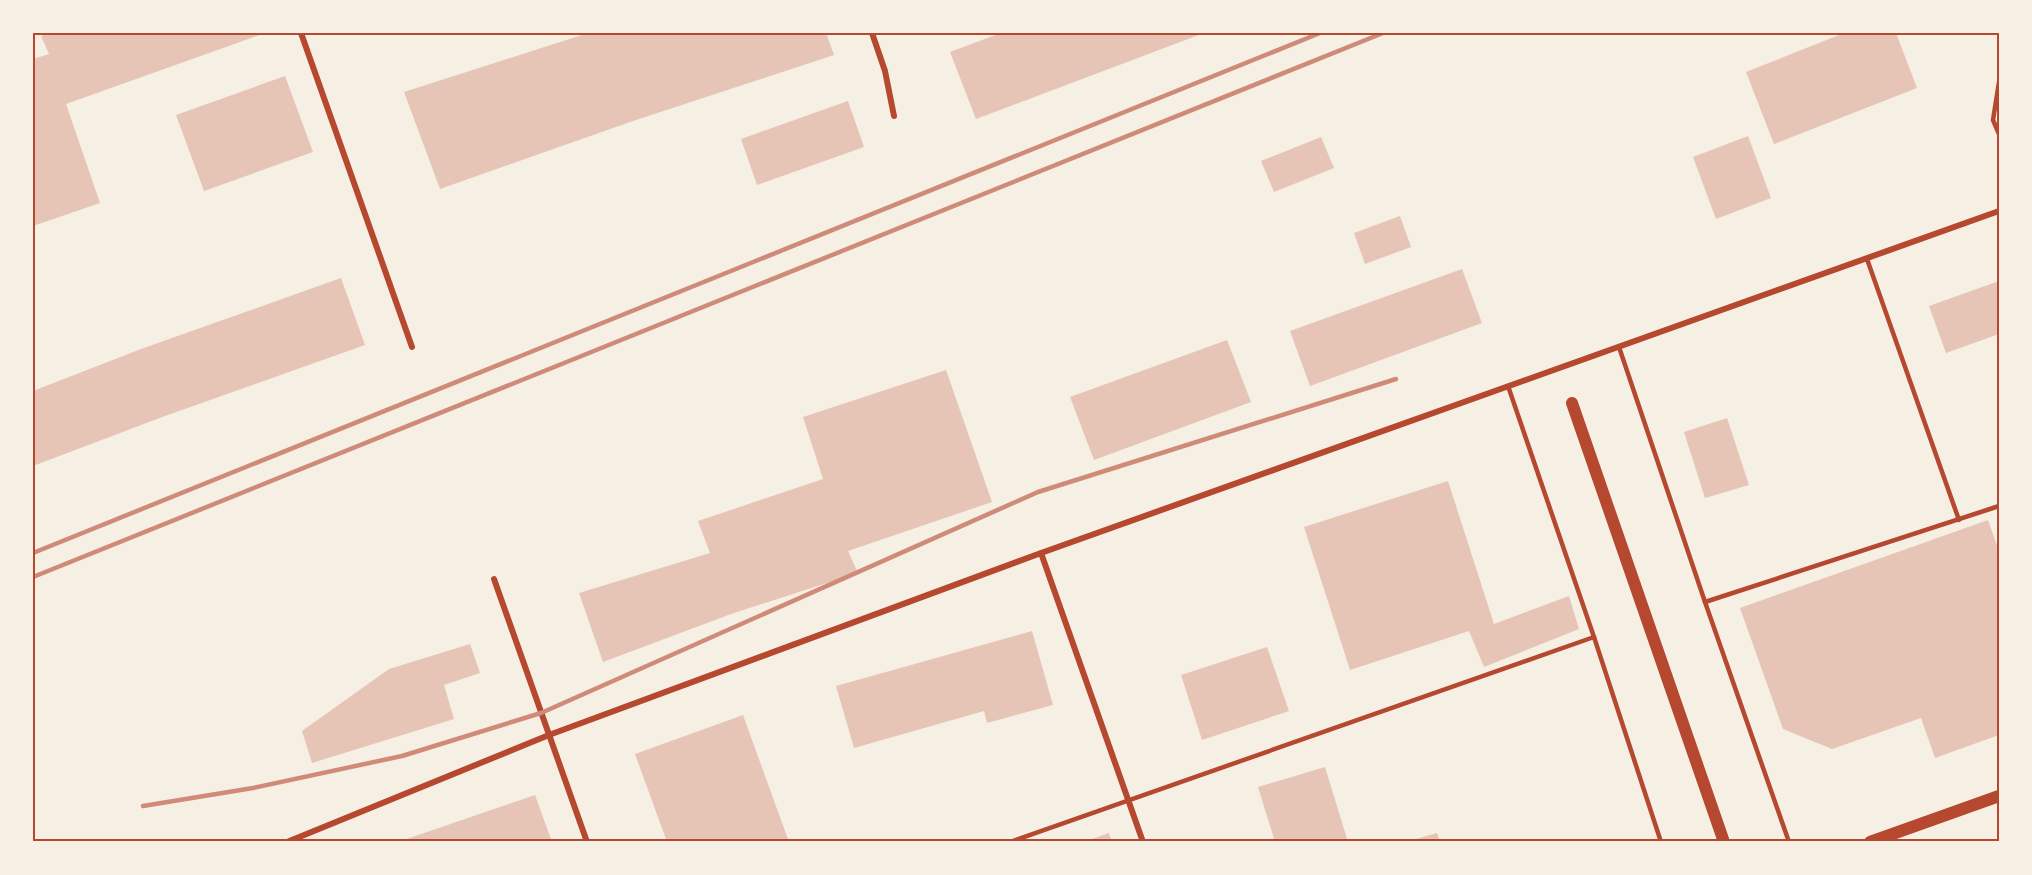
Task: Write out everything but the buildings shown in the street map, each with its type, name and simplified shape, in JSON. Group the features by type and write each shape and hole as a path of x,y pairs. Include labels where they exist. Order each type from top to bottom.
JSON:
{"main road":[{"path":"1572,403 1724,842"},
{"path":"1870,842 1999,796"}],"street":[{"path":"301,33 412,347"},
{"path":"872,33 885,71 894,116"},
{"path":"287,842 549,735 1041,553 1999,211"},
{"path":"1041,553 1143,842"},
{"path":"494,579 587,842"}],"lane":[{"path":"1999,82 1993,120 1999,134"},
{"path":"1867,259 1959,520"},
{"path":"1619,347 1789,842"},
{"path":"1508,386 1661,842"},
{"path":"1705,602 1999,506"},
{"path":"1010,842 1594,637"}],"railway":[{"path":"33,553 1320,33"},
{"path":"33,577 1383,33"},
{"path":"143,806 253,788 402,756 541,713 1038,492 1396,379"}]}
